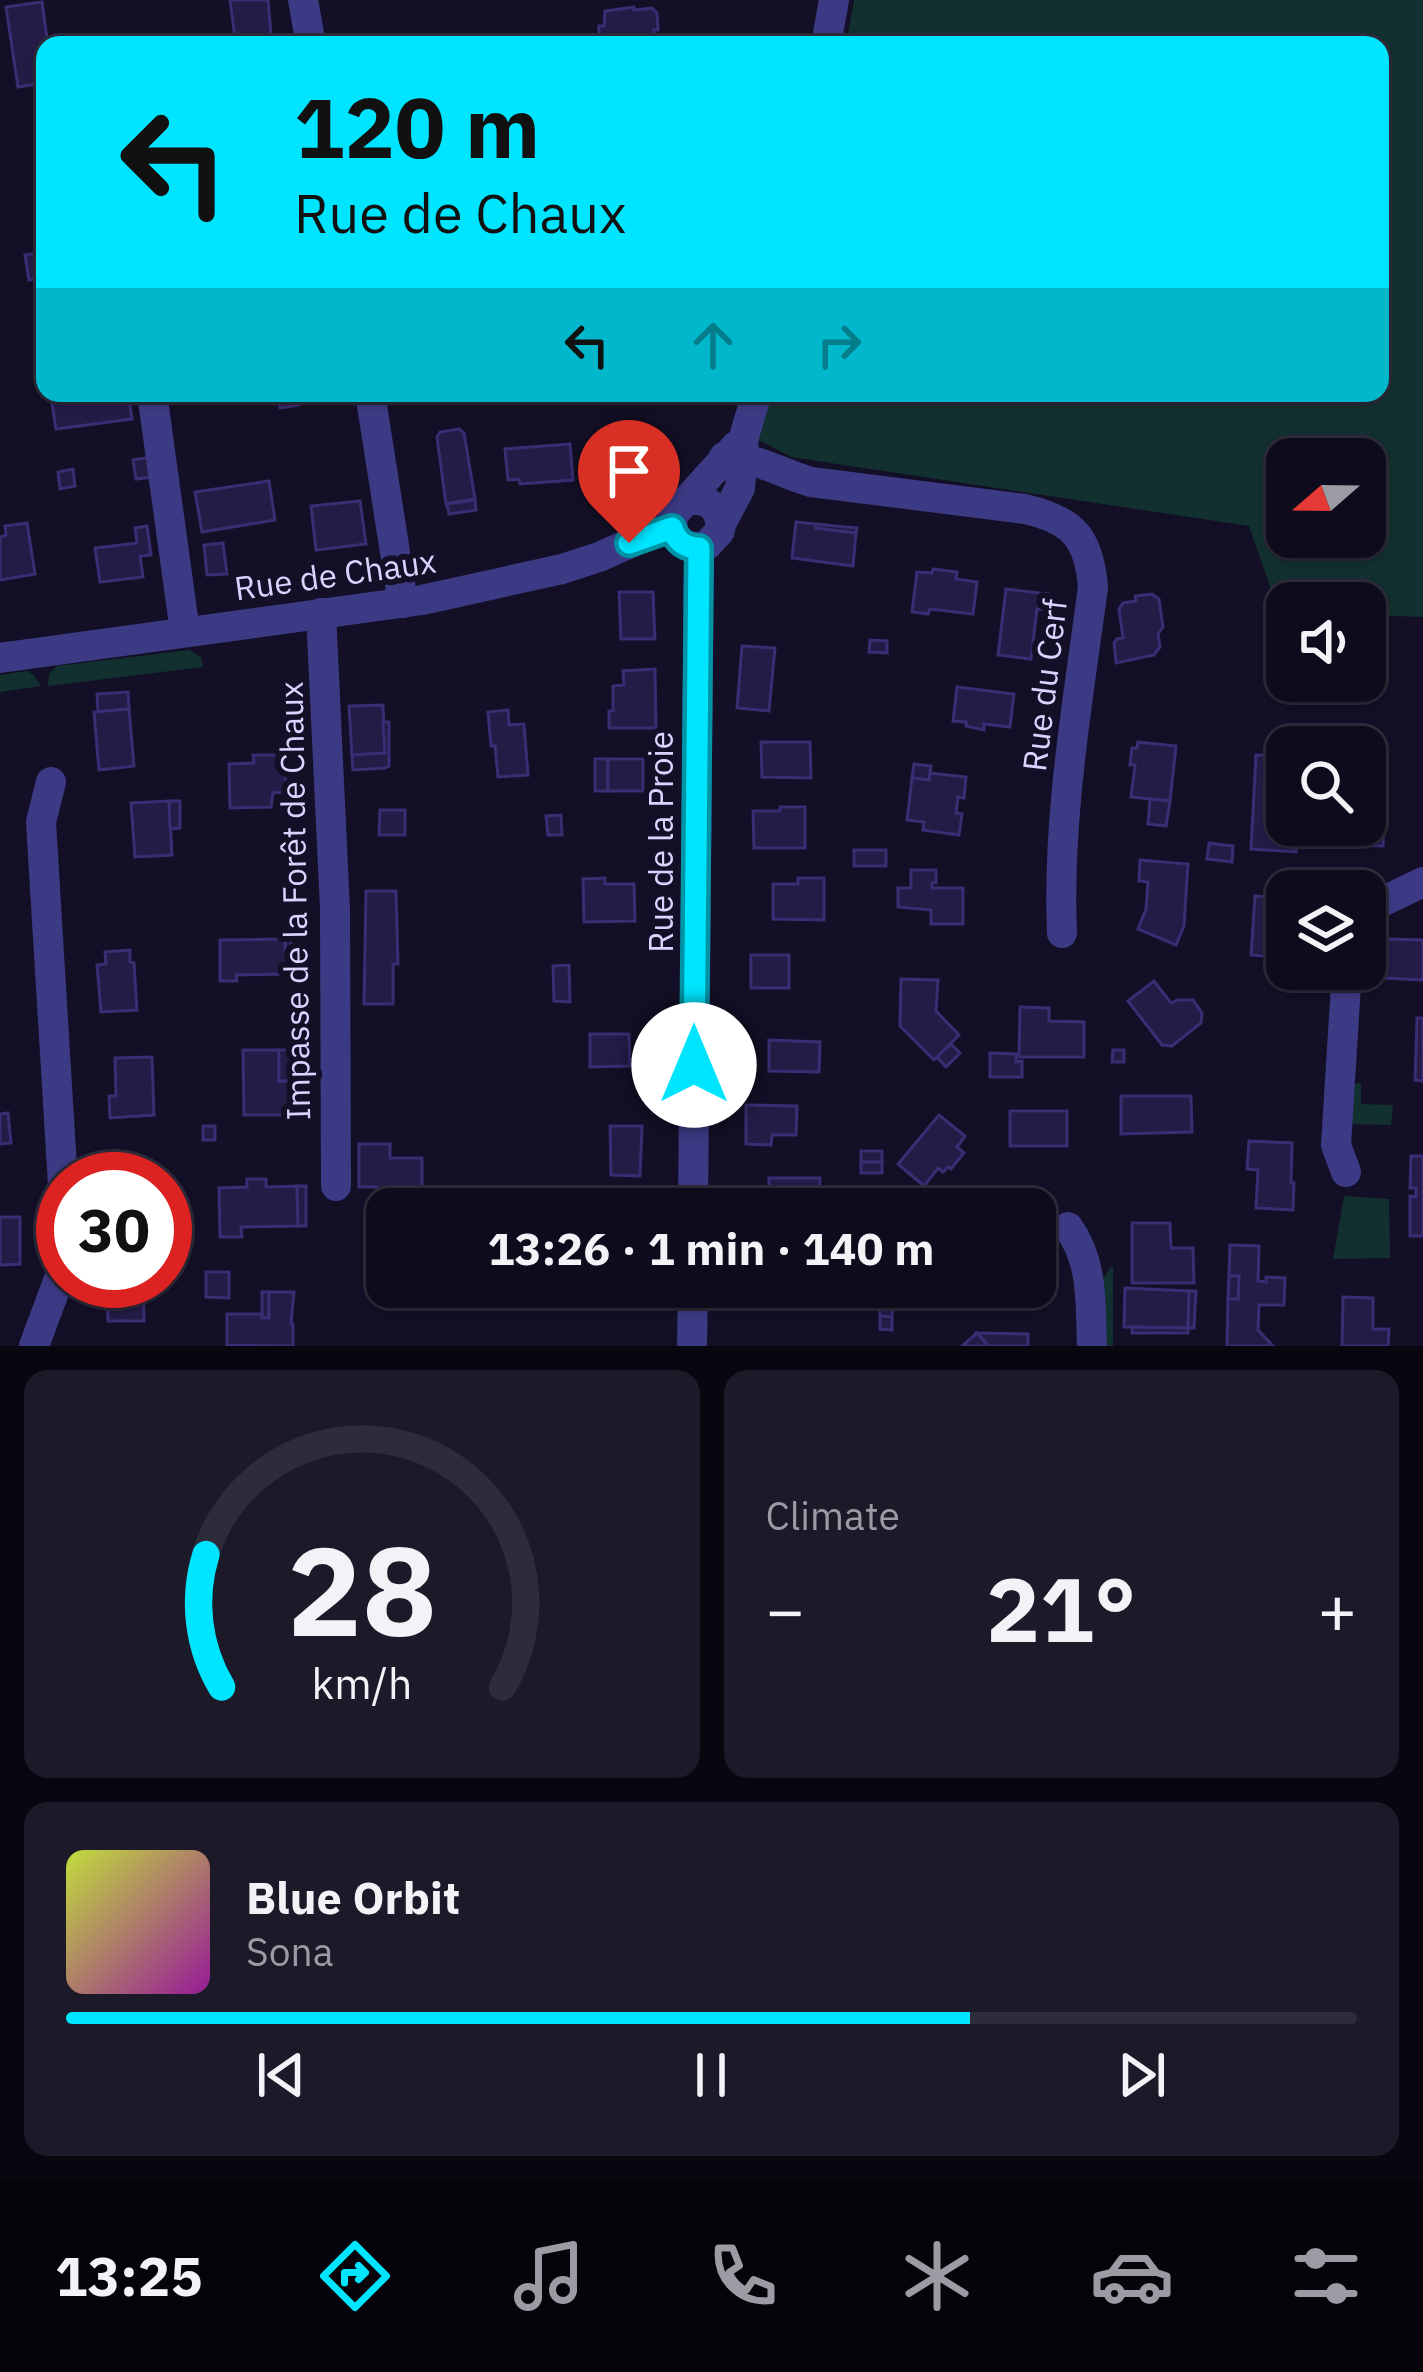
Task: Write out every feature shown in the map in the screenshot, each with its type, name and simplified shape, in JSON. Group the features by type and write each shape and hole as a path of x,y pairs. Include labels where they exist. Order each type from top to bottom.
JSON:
{"street":[{"path":"303,0 309,36"},
{"path":"828,36 834,0"},
{"path":"153,402 185,632"},
{"path":"371,402 403,602"},
{"path":"738,460 680,514 680,542 699,548 716,537 721,524 754,402"},
{"name":"Rue du Cerf","path":"738,460 768,463 811,482 1025,509 1058,519 1083,542 1093,587 1070,760 1060,891 1062,933"},
{"path":"680,514 697,499 712,505 721,524"},
{"name":"Rue de Chaux","path":"0,658 496,585 562,569 655,532 680,514"},
{"name":"Rue de la Proie","path":"693,1188 699,548"},
{"name":"Impasse de la Forêt de Chaux","path":"321,613 335,909 336,1186"},
{"path":"51,782 41,822 61,1152"},
{"path":"1386,900 1423,882"},
{"path":"1346,990 1336,1144 1346,1172"},
{"path":"1068,1227 1082,1246 1088,1273 1092,1346"},
{"path":"34,1346 48,1308"},
{"path":"692,1346 693,1308"}],"green space":[{"path":"854,0 1423,0 1423,617 1386,616 1386,582 1269,582 1249,526 791,457 759,440 770,402 1389,402 1389,36 848,36"},
{"path":"189,650 201,657 203,667 48,686 49,674 57,666"},
{"path":"27,671 41,686 0,692 0,675"},
{"path":"1357,1083 1361,1083 1361,1104 1393,1105 1391,1125 1348,1124"},
{"path":"1344,1196 1389,1199 1390,1258 1333,1259"},
{"path":"1113,1266 1113,1346 1101,1346 1100,1292"}],"building":[{"path":"230,0 268,0 271,36 235,36"},
{"path":"42,2 47,36 36,36 36,84 18,87 6,7"},
{"path":"652,8 658,30 654,36 599,36 605,11"},
{"path":"36,253 36,279 29,280 25,255"},
{"path":"52,402 129,402 132,419 56,429"},
{"path":"459,429 464,433 475,499 446,504 437,437 440,432"},
{"path":"570,444 573,480 520,484 519,479 508,480 505,449"},
{"path":"152,457 155,477 136,479 133,460"},
{"path":"73,469 75,486 60,489 58,472"},
{"path":"269,481 275,520 202,532 195,492"},
{"path":"475,500 476,510 449,514 447,504"},
{"path":"360,501 366,544 316,550 311,506"},
{"path":"796,522 856,533 853,566 792,558"},
{"path":"27,523 35,574 0,580 0,537 6,535 5,526"},
{"path":"816,524 857,528 856,533 816,528"},
{"path":"147,526 151,555 140,556 143,577 100,582 95,548 137,543 135,528"},
{"path":"223,543 227,574 207,575 204,545"},
{"path":"933,569 957,572 956,579 977,582 973,614 912,612 917,572 932,573"},
{"path":"1006,589 1049,594 1048,610 1037,609 1031,659 998,655"},
{"path":"619,592 653,592 655,639 621,639"},
{"path":"1152,594 1159,599 1160,647 1154,655 1116,663 1114,643 1123,638 1119,609 1123,603 1136,601 1135,596"},
{"path":"870,640 887,641 887,653 869,652"},
{"path":"742,646 775,648 769,711 737,708"},
{"path":"655,669 656,728 609,728 613,686 624,685 623,671"},
{"path":"957,687 1014,694 1010,727 984,724 984,730 953,721"},
{"path":"128,692 129,709 98,712 97,694"},
{"path":"383,705 385,753 352,755 349,706"},
{"path":"129,709 134,766 99,770 94,712"},
{"path":"508,710 509,725 524,724 528,775 498,777 488,712"},
{"path":"383,722 389,722 389,766 353,770 352,755 385,753"},
{"path":"761,742 810,742 811,778 762,777"},
{"path":"1138,742 1176,746 1170,801 1131,797 1132,748"},
{"path":"253,755 285,755 286,792 273,793 271,807 230,808 229,764 254,763"},
{"path":"1256,755 1266,755 1266,846 1296,846 1296,852 1251,849"},
{"path":"595,759 608,759 608,791 595,791"},
{"path":"608,759 643,759 643,791 608,791"},
{"path":"914,764 931,766 929,780 912,778"},
{"path":"930,773 966,777 964,798 958,797 956,813 962,814 959,835 923,830 924,822 907,820 912,778 929,780"},
{"path":"1150,799 1170,801 1166,826 1148,824"},
{"path":"169,801 172,855 135,857 131,803"},
{"path":"169,801 180,801 180,828 170,829"},
{"path":"780,807 805,807 805,848 754,848 753,811 780,811"},
{"path":"380,810 405,810 405,835 379,835"},
{"path":"561,815 562,835 548,835 546,816"},
{"path":"1209,843 1233,846 1232,862 1207,859"},
{"path":"854,850 886,850 886,866 854,866"},
{"path":"1140,860 1188,864 1184,926 1176,945 1138,929 1146,909 1148,882 1139,881"},
{"path":"911,870 936,870 932,888 963,888 963,924 931,924 931,910 898,907 898,888 911,888"},
{"path":"605,878 605,884 634,884 635,921 584,922 583,879"},
{"path":"798,878 824,878 824,920 773,919 773,884 798,884"},
{"path":"366,891 396,891 398,964 393,964 393,1004 364,1004"},
{"path":"1255,896 1266,897 1266,956 1251,955"},
{"path":"285,939 286,974 236,975 237,981 220,981 220,940"},
{"path":"285,939 291,939 291,974 286,974"},
{"path":"1387,939 1423,940 1423,980 1386,978"},
{"path":"130,950 137,1010 101,1012 97,965 106,964 105,952"},
{"path":"751,955 789,955 789,988 751,988"},
{"path":"569,965 570,1002 554,1001 553,966"},
{"path":"901,979 938,980 936,1011 959,1035 934,1060 900,1026"},
{"path":"1154,981 1171,1003 1193,1000 1202,1013 1201,1023 1172,1046 1162,1045 1128,1001"},
{"path":"1020,1007 1049,1008 1049,1021 1084,1022 1084,1057 1019,1057"},
{"path":"1417,1018 1423,1018 1423,1081 1415,1080"},
{"path":"590,1034 629,1034 630,1066 590,1067"},
{"path":"769,1040 820,1042 819,1072 769,1071"},
{"path":"951,1044 960,1053 946,1067 937,1057"},
{"path":"243,1050 279,1050 279,1081 289,1081 290,1115 244,1115"},
{"path":"279,1050 290,1050 289,1081 279,1081"},
{"path":"1113,1050 1124,1050 1124,1062 1112,1062"},
{"path":"990,1053 1016,1054 1016,1062 1022,1061 1022,1077 990,1077"},
{"path":"152,1057 154,1115 110,1118 109,1096 116,1096 115,1058"},
{"path":"726,1066 743,1067 742,1084 726,1083"},
{"path":"1121,1096 1191,1096 1192,1132 1121,1134"},
{"path":"746,1105 797,1106 796,1135 772,1135 771,1145 746,1144"},
{"path":"1010,1111 1067,1111 1067,1146 1010,1146"},
{"path":"8,1113 11,1143 0,1144 0,1114"},
{"path":"939,1115 965,1136 957,1147 964,1153 951,1169 943,1172 938,1168 924,1186 898,1164"},
{"path":"203,1126 215,1126 215,1140 203,1140"},
{"path":"610,1126 642,1126 640,1176 611,1175"},
{"path":"1249,1141 1292,1143 1293,1210 1256,1208 1258,1170 1247,1169"},
{"path":"359,1144 390,1144 390,1158 422,1158 422,1187 359,1187"},
{"path":"861,1151 882,1151 882,1162 861,1162"},
{"path":"1411,1156 1423,1156 1423,1236 1410,1236 1410,1196 1416,1197 1416,1188 1410,1188"},
{"path":"861,1162 882,1162 882,1173 861,1173"},
{"path":"769,1178 820,1178 820,1188 769,1188"},
{"path":"247,1179 266,1179 266,1187 297,1186 298,1226 241,1227 242,1237 220,1237 219,1188 247,1187"},
{"path":"297,1186 306,1186 306,1226 298,1226"},
{"path":"0,1217 20,1217 20,1264 0,1265"},
{"path":"1132,1223 1170,1223 1171,1248 1193,1248 1194,1283 1132,1283"},
{"path":"1230,1245 1259,1246 1258,1281 1285,1278 1284,1305 1259,1305 1258,1330 1273,1346 1227,1346 1228,1299 1238,1299 1239,1276 1229,1276"},
{"path":"206,1272 229,1272 229,1298 206,1297"},
{"path":"1229,1276 1239,1276 1238,1299 1228,1299"},
{"path":"1125,1288 1189,1291 1188,1328 1124,1327"},
{"path":"1189,1291 1196,1291 1194,1328 1188,1328"},
{"path":"262,1292 269,1292 269,1318 262,1318"},
{"path":"269,1292 294,1292 293,1346 227,1345 227,1314 269,1318"},
{"path":"1343,1297 1373,1298 1373,1329 1389,1329 1388,1346 1342,1346"},
{"path":"108,1308 144,1308 144,1321 108,1321"},
{"path":"880,1308 892,1308 892,1317 880,1316"},
{"path":"880,1316 892,1317 892,1330 880,1329"},
{"path":"1132,1327 1188,1328 1188,1333 1132,1333"},
{"path":"977,1333 989,1346 962,1346"},
{"path":"977,1333 1028,1334 1028,1346 989,1346"}],"route":[{"path":"629,543 672,528 680,542 699,548 694,1065"}]}
